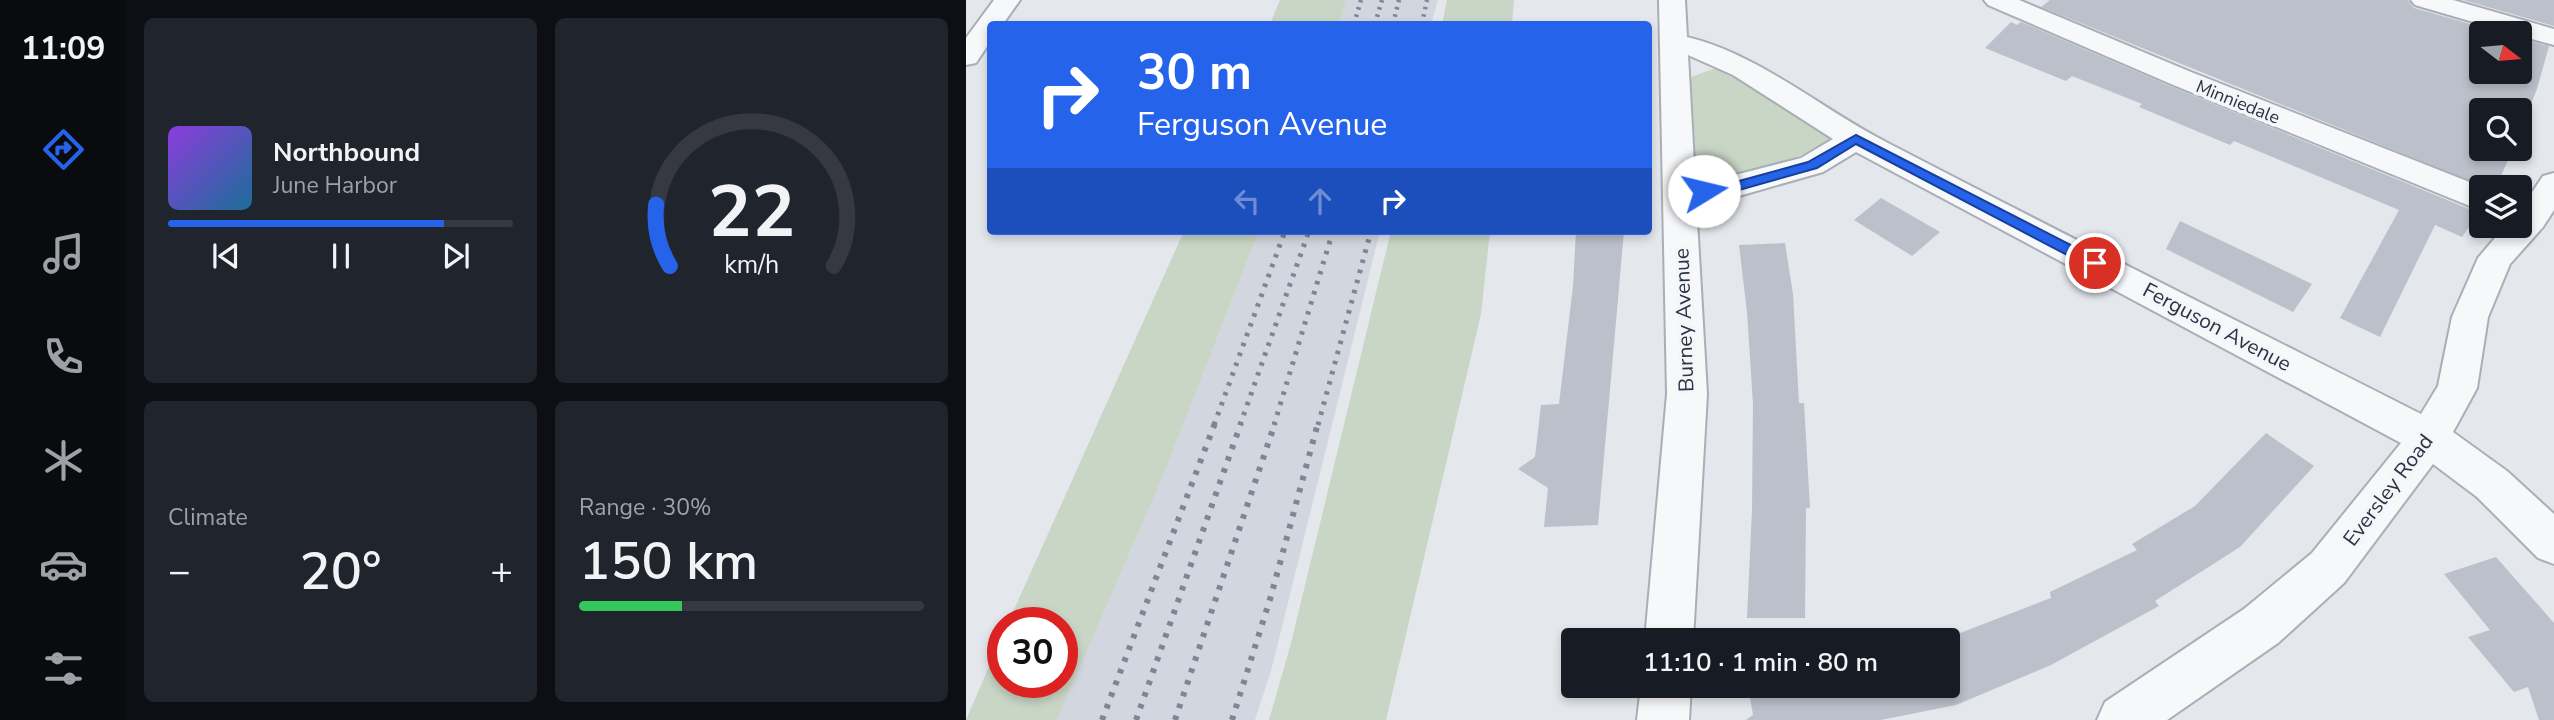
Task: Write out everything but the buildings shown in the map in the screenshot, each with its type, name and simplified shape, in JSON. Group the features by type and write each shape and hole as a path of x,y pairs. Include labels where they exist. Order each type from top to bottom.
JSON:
{"street":[{"path":"992,21 1007,0"},
{"name":"Burney Avenue","path":"1670,628 1687,394 1672,0"},
{"name":"Minniedale","path":"1997,0 2469,195"},
{"path":"2424,0 2554,37"},
{"path":"967,56 987,28"},
{"name":"Ferguson Avenue","path":"1672,42 1695,46 1727,62 1856,139 2430,438 2492,484 2554,543"},
{"path":"1679,194 1739,185 1812,165 1856,139"},
{"name":"Eversley Road","path":"2532,209 2554,184"},
{"name":"Eversley Road","path":"2123,720 2261,626 2328,568 2430,438 2457,388 2470,317 2495,258 2510,238"},
{"path":"1663,720 1665,698"}],"shaded area":[{"path":"1346,0 1438,0 1432,21 1340,21"},
{"path":"1257,235 1379,235 1271,671 1255,720 1057,720 1067,698 1078,698 1078,672 1164,474"}],"green space":[{"path":"1280,0 1346,0 1340,21 1271,21"},
{"path":"1447,0 1514,0 1512,21 1443,21"},
{"path":"1713,69 1730,71 1833,136 1830,142 1785,162 1707,180 1694,172 1688,88 1691,77"},
{"path":"1182,235 1257,235 1164,474 1078,672 1078,607 1015,607"},
{"path":"1390,235 1490,235 1481,314 1386,720 1269,720 1290,647"},
{"path":"987,671 987,698 1067,698 1057,720 966,720"}],"railway":[{"path":"1355,21 1361,0"},
{"path":"1376,21 1382,0"},
{"path":"1394,21 1399,0"},
{"path":"1423,21 1427,0"},
{"path":"1214,425 1284,235"},
{"path":"1240,425 1308,235"},
{"path":"1274,425 1332,235"},
{"path":"1318,425 1370,235"},
{"path":"1102,720 1215,423"},
{"path":"1136,720 1241,423"},
{"path":"1175,720 1275,423"},
{"path":"1232,720 1271,596 1318,423"}],"route":[{"path":"1704,191 1739,185 1812,165 1856,139 2095,263"}]}
